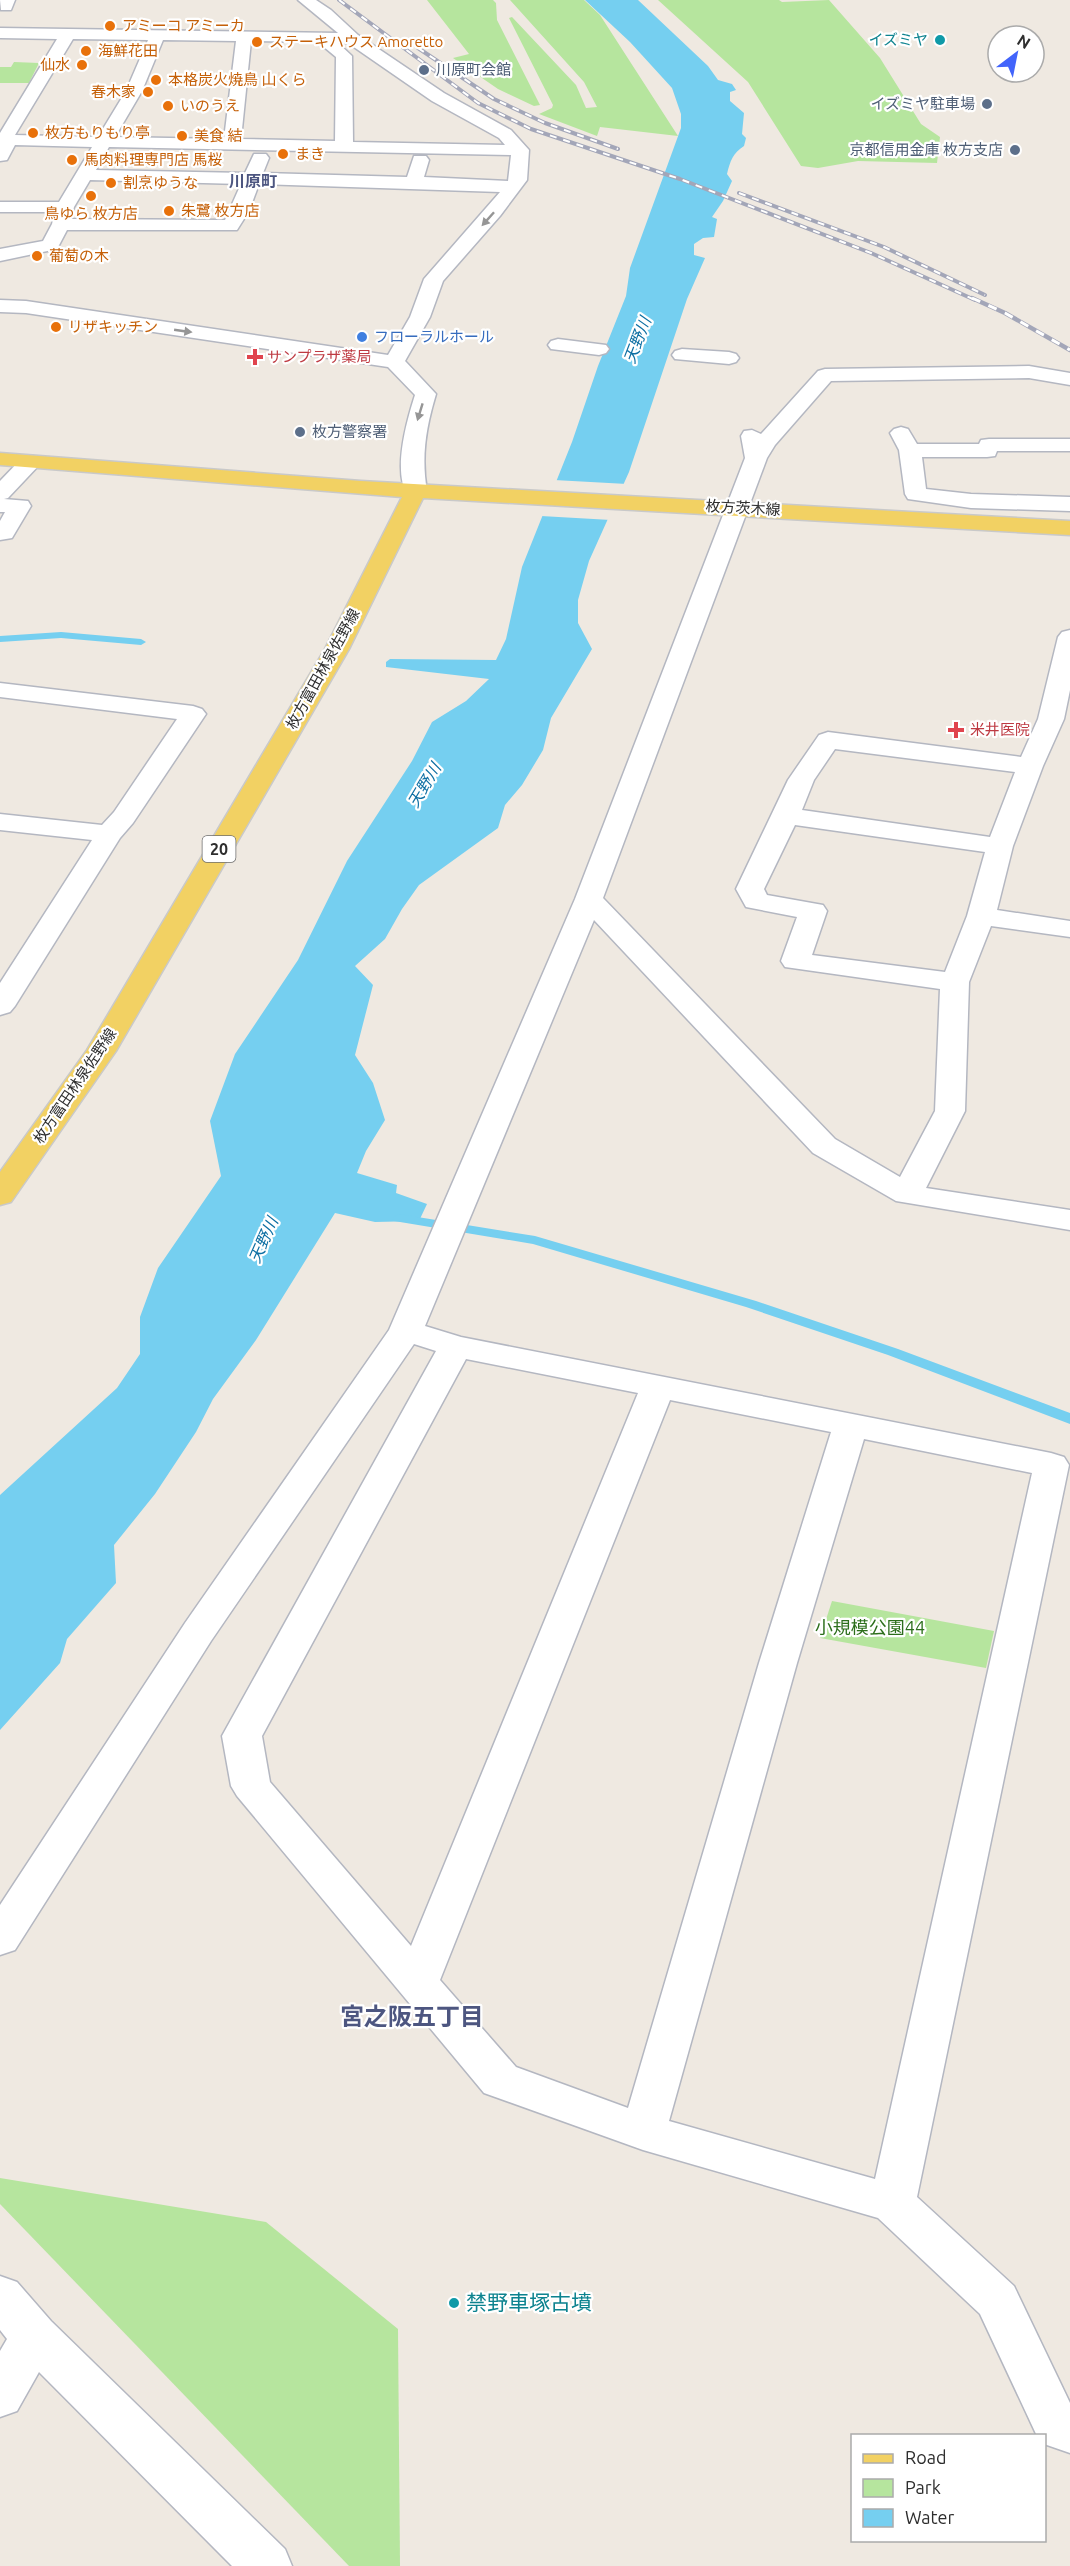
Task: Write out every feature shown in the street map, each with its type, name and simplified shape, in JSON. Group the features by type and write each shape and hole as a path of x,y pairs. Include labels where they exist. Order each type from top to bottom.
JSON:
{"main road":[{"path":"0,459 249,480 416,491"},
{"name":"枚方茨木線","path":"416,491 1070,528"},
{"name":"枚方富田林泉佐野線","path":"0,1195 107,1041 337,649 416,491"}],"street":[{"path":"306,0 326,13 352,38 438,97 505,135 520,150 518,180 434,279 420,317 394,362"},
{"path":"0,33 352,38"},
{"path":"2,140 68,34"},
{"path":"0,255 50,245 85,175 135,91 157,36"},
{"path":"232,145 244,37"},
{"path":"323,38 344,56 344,147"},
{"path":"2,140 520,150"},
{"path":"0,158 7,147 2,140"},
{"path":"0,207 63,216 231,226 240,211 250,178 266,146"},
{"path":"414,182 423,149"},
{"path":"85,175 414,182 513,187"},
{"path":"0,306 26,307 394,362 426,394 413,434 411,470 416,491"},
{"path":"558,345 599,349"},
{"path":"682,355 729,358"},
{"path":"0,1939 198,1632 406,1331 589,899 728,507 767,441 825,375 1029,372 1070,379"},
{"path":"752,436 756,458"},
{"path":"1070,445 989,445 987,452 905,441 916,494 971,501 1070,504"},
{"path":"0,493 31,462"},
{"path":"0,505 20,506 4,533 0,533"},
{"path":"907,1194 950,1111 954,982 981,916 1000,846 1030,766 1060,720 1070,638"},
{"path":"0,690 193,714 124,817 109,834 13,966 0,1006"},
{"path":"954,982 795,961 813,910 756,901 750,889 801,780 828,740 1030,766"},
{"path":"786,816 1000,846"},
{"path":"0,822 109,834"},
{"path":"589,899 824,1146 907,1194 1070,1220"},
{"path":"981,916 1070,929"},
{"path":"406,1331 456,1346 1051,1465 893,2203"},
{"path":"456,1346 242,1736 252,1786 500,2080 643,2132 893,2203 997,2300 1057,2427 1070,2431"},
{"path":"417,1983 659,1385"},
{"path":"643,2132 778,1663 851,1424"},
{"path":"0,2296 34,2336 256,2562"},
{"path":"0,2396 34,2336"}],"green space":[{"path":"427,0 493,0 496,3 497,20 540,105 534,106 498,89 453,58 469,54"},
{"path":"510,0 584,0 600,15 678,136 600,127 597,136 539,114 552,108 553,105 509,18 512,17 576,85 586,108 597,107 584,82"},
{"path":"658,0 779,0 782,2 829,0 880,58 921,124 940,137 937,163 858,161 818,168 801,166 748,82"},
{"path":"14,62 39,63 29,83 0,83 0,67 11,67"},
{"name":"小規模公園44","path":"832,1601 994,1631 986,1668 820,1638"},
{"path":"0,2178 266,2222 398,2329 400,2566 349,2566 0,2204"}],"water":[{"name":"天野川","path":"585,0 638,0 708,66 718,80 732,84 736,90 730,92 730,101 744,113 742,134 746,138 744,146 731,161 727,174 732,181 723,201 712,217 717,219 714,237 703,238 694,244 694,255 705,258 687,299 629,472 589,561 578,600 578,623 592,649 551,718 543,750 522,785 505,805 498,828 419,885 385,939 355,966 373,985 355,1055 373,1083 385,1120 366,1151 357,1173 397,1185 396,1193 427,1204 419,1221 375,1222 335,1213 256,1340 213,1399 196,1432 155,1494 114,1545 116,1583 67,1639 60,1663 0,1730 0,1495 117,1388 140,1354 140,1317 158,1268 221,1176 210,1121 235,1054 298,960 347,861 412,761 432,722 466,701 489,679 386,667 386,662 390,659 496,660 506,639 522,567 572,442 598,366 626,296 630,268 681,128 681,114 672,88 630,42"}],"pier":[{"path":"554,480 627,484 611,520 541,516"}],"waterway":[{"path":"0,639 61,635 141,642"},
{"path":"399,1218 535,1240 751,1304 893,1352 1070,1419"}],"railway":[{"path":"339,0 478,103 531,129 680,179 871,253 975,300"},
{"path":"418,48 494,99 545,123 618,149"},
{"path":"739,193 884,247 985,295"},
{"path":"972,298 1005,313 1070,350"}],"place":[{"name":"アミーコ アミーカ","path":"110,26"},
{"name":"イズミヤ","path":"940,40"},
{"name":"ステーキハウス Amoretto","path":"257,42"},
{"name":"海鮮花田","path":"86,51"},
{"name":"仙水","path":"82,65"},
{"name":"川原町会館","path":"424,70"},
{"name":"本格炭火焼鳥 山くら","path":"156,80"},
{"name":"春木家","path":"148,92"},
{"name":"イズミヤ駐車場","path":"987,104"},
{"name":"いのうえ","path":"168,106"},
{"name":"枚方もりもり亭","path":"33,133"},
{"name":"美食 結","path":"182,136"},
{"name":"京都信用金庫 枚方支店","path":"1015,150"},
{"name":"まき","path":"283,154"},
{"name":"馬肉料理専門店 馬桜","path":"72,160"},
{"name":"割烹ゆうな","path":"111,183"},
{"name":"鳥ゆら 枚方店","path":"91,196"},
{"name":"朱鷺 枚方店","path":"169,211"},
{"name":"葡萄の木","path":"37,256"},
{"name":"リザキッチン","path":"56,327"},
{"name":"フローラルホール","path":"362,337"},
{"name":"サンプラザ薬局","path":"255,357"},
{"name":"枚方警察署","path":"300,432"},
{"name":"米井医院","path":"956,730"},
{"name":"禁野車塚古墳","path":"454,2303"}],"district":[{"name":"川原町","path":"253,181"},
{"name":"宮之阪五丁目","path":"412,2017"}]}
